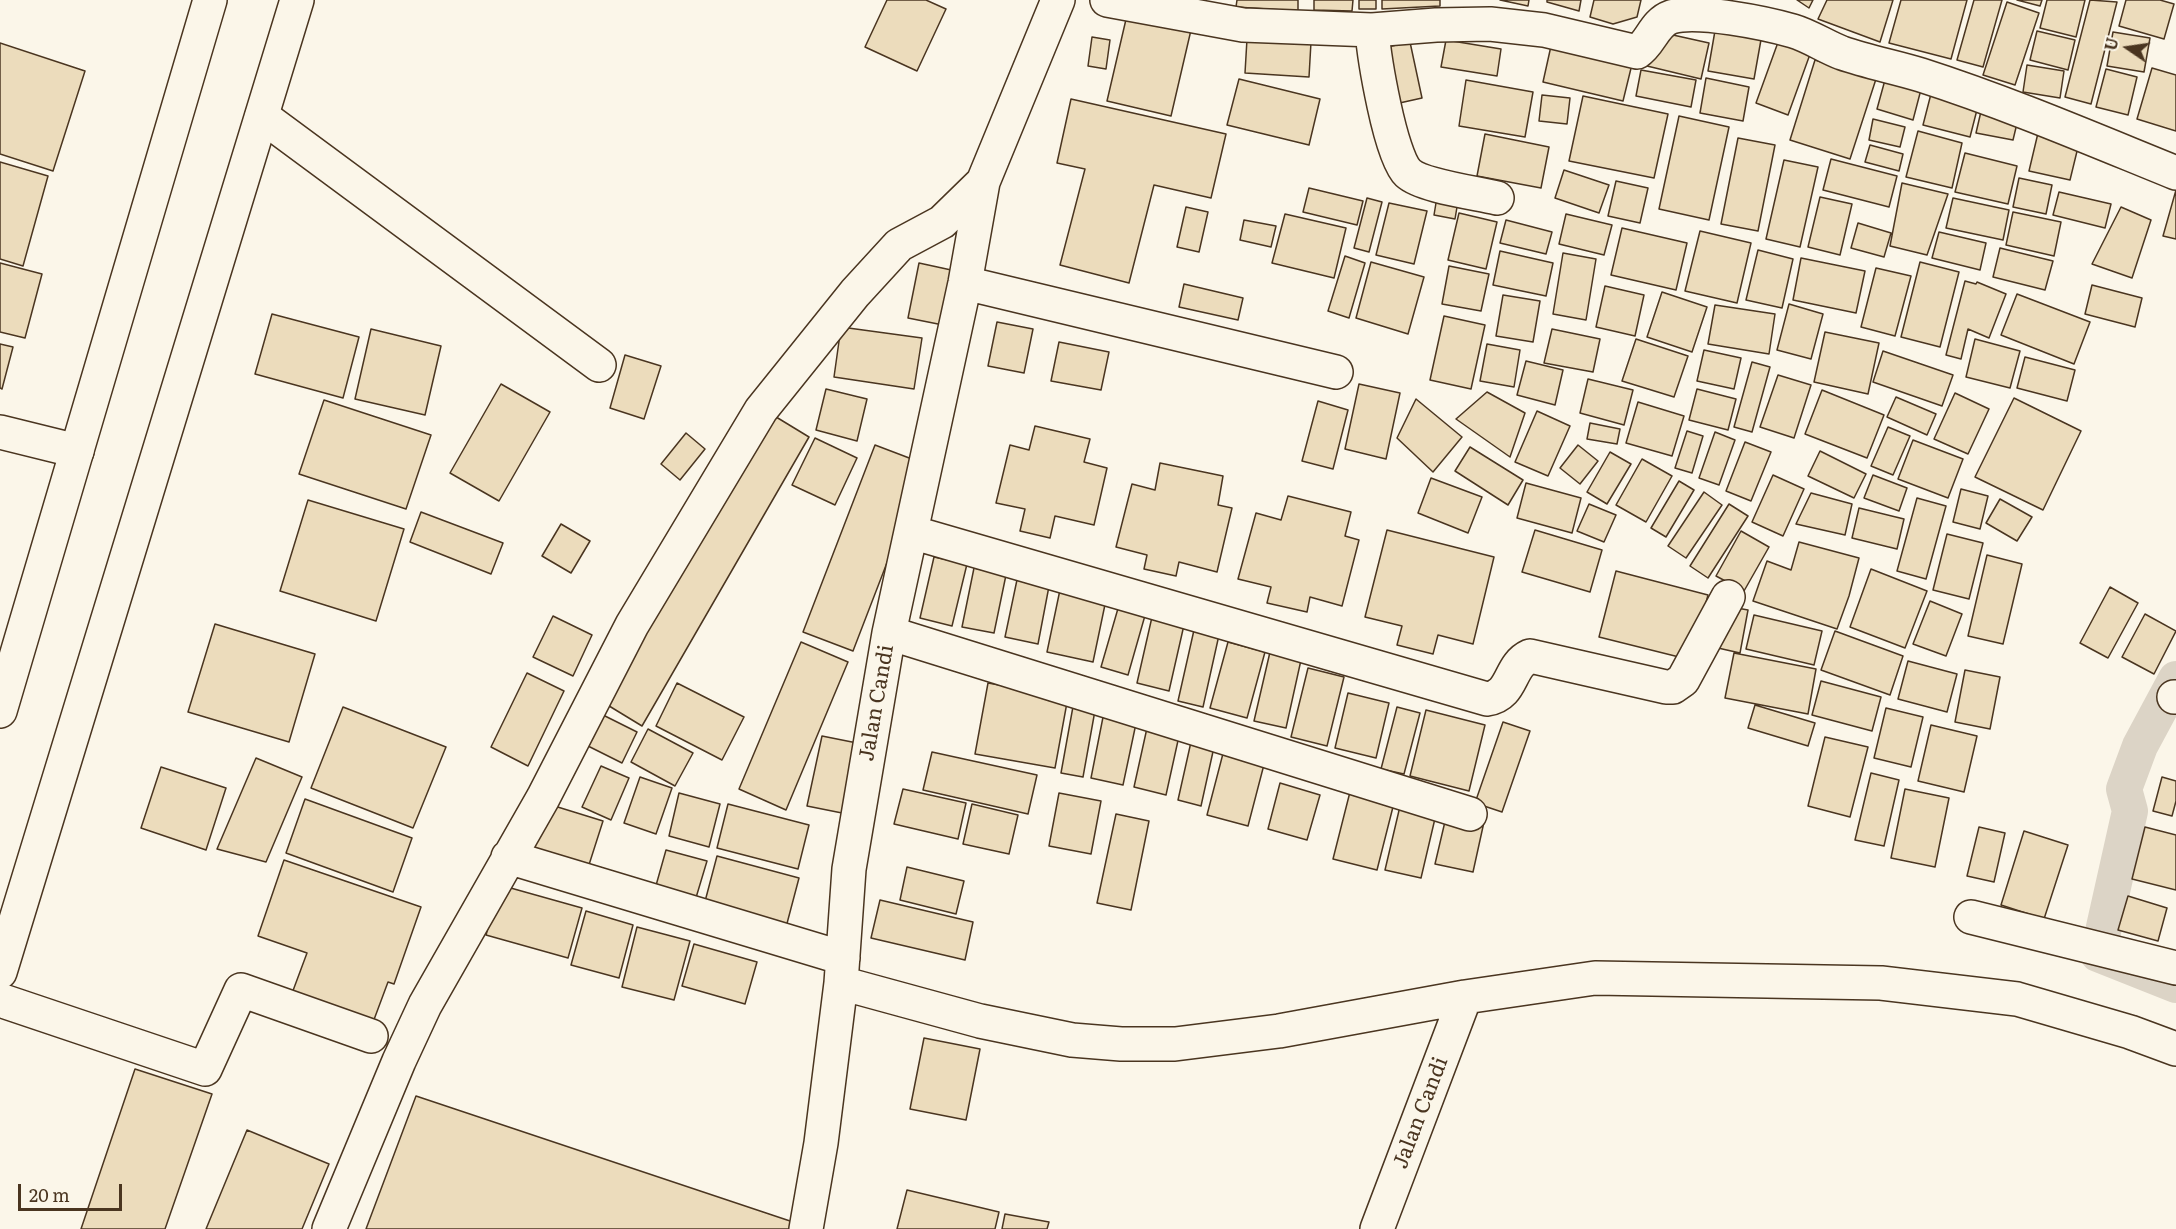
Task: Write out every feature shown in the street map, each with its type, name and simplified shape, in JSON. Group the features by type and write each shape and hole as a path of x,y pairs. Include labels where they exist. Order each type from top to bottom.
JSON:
{"main road":[{"path":"0,711 210,0"},
{"path":"0,972 297,0"},
{"path":"329,1229 399,1061 425,1005 543,798 632,625 761,410 855,293 900,245 942,222 983,182 1058,0"},
{"path":"1107,0 1243,25 1371,30 1490,24 1544,30 1637,52 1646,47 1653,32 1671,18 1694,15 1734,19 1794,31 1843,53 1921,75 2006,105 2176,173"},
{"path":"1371,30 1375,64 1388,119 1401,161 1408,173 1426,182 1497,198"},
{"path":"262,116 599,365"},
{"name":"Jalan Candi","path":"806,1229 821,1143 842,970 849,869 889,633 965,283 983,182"},
{"path":"965,283 1336,372"},
{"path":"0,432 77,451"},
{"path":"911,532 1487,699 1497,698 1522,660 1530,656 1673,687 1683,680 1728,597"},
{"path":"889,633 1470,814"},
{"path":"508,857 842,970 980,1022 1072,1040 1121,1044 1175,1044 1279,1031 1466,997 1595,978 1881,983 2017,999 2176,1048"},
{"path":"1971,917 2098,949 2174,960"},
{"path":"0,1000 205,1069 241,990 371,1036"},
{"name":"Jalan Candi","path":"1377,1229 1466,997"}],"building":[{"path":"887,0 926,0 946,9 917,71 865,47"},
{"path":"1237,0 1298,0 1298,11 1236,7"},
{"path":"1314,0 1353,0 1352,11 1314,10"},
{"path":"1359,0 1376,0 1376,9 1359,9"},
{"path":"1382,0 1440,0 1440,6 1382,9"},
{"path":"1500,0 1529,0 1528,6"},
{"path":"1547,0 1581,0 1579,11 1547,2"},
{"path":"1594,0 1641,0 1637,17 1613,24 1590,17"},
{"path":"1797,0 1813,0 1809,8"},
{"path":"1827,0 1893,0 1880,42 1818,19"},
{"path":"1901,0 1967,0 1951,59 1889,43"},
{"path":"1974,0 2002,0 1983,67 1957,60"},
{"path":"2017,0 2042,0 2040,6"},
{"path":"2047,0 2085,0 2076,37 2040,28"},
{"path":"2090,0 2117,2 2091,104 2065,97"},
{"path":"2126,0 2160,0 2174,4 2164,39 2119,26"},
{"path":"2007,2 2039,13 2015,85 1983,75"},
{"path":"1127,15 1191,30 1171,116 1107,101"},
{"path":"1716,25 1762,34 1754,79 1708,71"},
{"path":"1655,31 1709,43 1701,79 1647,66"},
{"path":"2037,31 2075,40 2068,70 2030,60"},
{"path":"2113,32 2150,38 2144,72 2107,66"},
{"path":"1781,34 1813,46 1788,115 1756,103"},
{"path":"1092,37 1110,40 1106,69 1088,66"},
{"path":"1553,37 1634,56 1623,101 1543,82"},
{"path":"1247,39 1311,42 1309,77 1245,73"},
{"path":"1446,40 1501,49 1497,76 1441,67"},
{"path":"1410,42 1422,98 1386,106 1374,50"},
{"path":"0,43 85,71 53,171 0,154"},
{"path":"1815,60 1876,79 1850,159 1790,140"},
{"path":"2027,65 2064,71 2060,98 2023,92"},
{"path":"2152,68 2176,75 2176,131 2137,119"},
{"path":"1888,69 1924,78 1913,120 1877,109"},
{"path":"2106,69 2137,77 2128,115 2096,107"},
{"path":"1641,70 1696,80 1691,107 1636,96"},
{"path":"1706,78 1749,87 1743,121 1700,113"},
{"path":"1239,79 1320,99 1309,145 1227,125"},
{"path":"1466,80 1533,92 1525,137 1459,126"},
{"path":"1933,86 1980,98 1970,137 1923,125"},
{"path":"1542,95 1570,98 1567,124 1539,121"},
{"path":"1583,96 1668,114 1654,178 1569,161"},
{"path":"1071,99 1226,134 1211,198 1154,185 1129,283 1060,265 1085,169 1057,163"},
{"path":"1982,107 2019,115 2013,140 1976,133"},
{"path":"1679,116 1729,127 1709,220 1659,209"},
{"path":"1873,119 1905,127 1900,147 1869,140"},
{"path":"1918,131 1962,143 1952,188 1906,177"},
{"path":"2038,133 2079,143 2070,180 2029,171"},
{"path":"1485,134 1549,147 1541,188 1477,176"},
{"path":"1738,138 1775,145 1758,231 1721,224"},
{"path":"1870,145 1903,154 1899,171 1865,162"},
{"path":"1965,153 2017,166 2008,204 1955,192"},
{"path":"1831,159 1897,176 1889,207 1823,190"},
{"path":"1784,160 1818,167 1800,247 1766,239"},
{"path":"0,162 48,176 23,266 0,259"},
{"path":"1564,170 1609,185 1599,213 1555,198"},
{"path":"2019,178 2052,185 2046,214 2013,207"},
{"path":"1616,181 1648,188 1640,223 1608,216"},
{"path":"1902,183 1948,194 1927,255 1890,246"},
{"path":"1309,188 1363,201 1357,225 1303,212"},
{"path":"2176,190 2176,239 2163,236"},
{"path":"1438,191 1459,195 1455,219 1434,215"},
{"path":"2059,192 2111,204 2105,228 2053,215"},
{"path":"1820,197 1852,204 1840,255 1808,247"},
{"path":"1367,198 1382,202 1369,252 1354,248"},
{"path":"1953,198 2009,210 2003,240 1946,228"},
{"path":"1389,203 1427,211 1414,264 1376,255"},
{"path":"1186,207 1208,212 1199,252 1177,247"},
{"path":"2121,207 2151,220 2132,278 2092,264"},
{"path":"2013,212 2061,222 2054,256 2006,245"},
{"path":"1459,213 1497,222 1486,269 1448,260"},
{"path":"1285,214 1346,228 1334,278 1272,263"},
{"path":"1566,214 1612,225 1604,255 1559,244"},
{"path":"1244,220 1276,226 1271,247 1240,240"},
{"path":"1506,220 1552,232 1546,254 1500,243"},
{"path":"1858,223 1891,233 1884,257 1851,248"},
{"path":"1622,228 1687,243 1676,290 1611,275"},
{"path":"1700,231 1751,243 1737,303 1685,291"},
{"path":"1939,232 1986,243 1980,270 1932,258"},
{"path":"2000,248 2053,261 2045,290 1993,277"},
{"path":"1758,250 1793,259 1782,308 1746,300"},
{"path":"1500,251 1553,263 1546,296 1493,285"},
{"path":"1563,253 1596,259 1586,320 1553,314"},
{"path":"1345,256 1365,263 1349,318 1328,311"},
{"path":"1801,258 1865,271 1856,313 1793,300"},
{"path":"1371,262 1424,277 1408,334 1356,318"},
{"path":"1920,262 1959,272 1940,347 1901,337"},
{"path":"0,263 42,274 25,338 0,332"},
{"path":"919,263 965,273 953,327 908,318"},
{"path":"1449,266 1489,274 1481,311 1442,304"},
{"path":"1876,268 1911,276 1895,336 1861,327"},
{"path":"1965,281 1976,284 1977,282 2006,294 1989,338 1968,329 1961,359 1946,355"},
{"path":"1184,284 1243,298 1238,320 1179,307"},
{"path":"2092,285 2142,298 2135,327 2085,314"},
{"path":"1605,286 1644,295 1635,336 1596,327"},
{"path":"1662,292 1707,307 1692,352 1647,337"},
{"path":"2017,294 2090,322 2074,364 2001,335"},
{"path":"1503,295 1540,301 1533,342 1496,336"},
{"path":"1789,304 1823,314 1811,359 1777,350"},
{"path":"1715,305 1775,314 1769,354 1708,344"},
{"path":"272,314 359,337 343,398 255,374"},
{"path":"1444,316 1485,325 1471,389 1430,380"},
{"path":"997,322 1033,329 1024,373 988,366"},
{"path":"841,327 922,338 914,389 834,377"},
{"path":"371,329 441,346 425,415 355,399"},
{"path":"1552,329 1600,339 1593,372 1544,363"},
{"path":"1825,332 1879,343 1868,394 1814,382"},
{"path":"1636,339 1688,356 1674,397 1622,381"},
{"path":"1975,339 2020,351 2010,388 1966,377"},
{"path":"1059,342 1109,352 1101,390 1051,381"},
{"path":"0,344 13,347 2,389 0,388"},
{"path":"1487,344 1520,350 1514,387 1480,381"},
{"path":"1704,350 1741,358 1734,389 1697,381"},
{"path":"1883,351 1953,375 1942,406 1873,382"},
{"path":"625,355 661,366 644,419 610,408"},
{"path":"2025,357 2075,370 2067,401 2017,388"},
{"path":"1526,361 1563,370 1555,405 1517,395"},
{"path":"1752,362 1770,367 1752,432 1734,427"},
{"path":"1778,375 1811,385 1794,438 1760,427"},
{"path":"1588,379 1633,390 1624,425 1580,413"},
{"path":"501,384 550,412 499,501 450,473"},
{"path":"1359,384 1400,393 1386,459 1345,449"},
{"path":"826,389 867,399 857,441 816,430"},
{"path":"1697,389 1736,399 1728,430 1689,420"},
{"path":"1822,390 1884,415 1867,458 1805,434"},
{"path":"1487,392 1525,413 1510,457 1456,419"},
{"path":"1955,393 1989,409 1968,454 1934,439"},
{"path":"1896,397 1936,414 1927,435 1887,417"},
{"path":"2014,398 2081,431 2043,510 1975,477"},
{"path":"1416,399 1462,437 1433,472 1397,438"},
{"path":"324,400 431,435 406,509 299,474"},
{"path":"1318,401 1348,410 1333,469 1302,461"},
{"path":"1638,402 1684,416 1672,456 1626,443"},
{"path":"763,409 809,437 642,726 596,698"},
{"path":"1537,411 1570,426 1548,476 1515,462"},
{"path":"1590,423 1620,429 1617,444 1587,439"},
{"path":"1035,426 1090,439 1084,462 1107,468 1094,525 1055,516 1050,538 1020,531 1025,509 996,503 1010,445 1029,450"},
{"path":"1888,427 1910,436 1893,475 1871,466"},
{"path":"1687,431 1703,436 1692,473 1675,468"},
{"path":"1715,432 1735,440 1719,485 1699,478"},
{"path":"686,433 705,449 680,480 661,464"},
{"path":"815,438 857,458 835,505 792,485"},
{"path":"1913,440 1963,459 1948,498 1898,479"},
{"path":"1745,442 1771,452 1751,501 1726,491"},
{"path":"875,445 925,464 853,651 803,632"},
{"path":"1578,445 1598,461 1580,484 1560,468"},
{"path":"1470,447 1523,480 1508,505 1455,471"},
{"path":"1820,451 1866,474 1854,498 1808,476"},
{"path":"1610,452 1631,464 1607,504 1587,492"},
{"path":"1642,459 1672,476 1646,522 1616,505"},
{"path":"1160,463 1223,476 1218,505 1232,508 1217,572 1179,562 1176,576 1144,569 1147,555 1116,547 1132,484 1155,490"},
{"path":"1773,475 1804,489 1783,536 1752,522"},
{"path":"1873,475 1907,488 1899,511 1864,498"},
{"path":"1431,478 1482,497 1468,533 1418,513"},
{"path":"1679,481 1694,490 1666,537 1651,528"},
{"path":"1526,483 1581,498 1572,533 1517,518"},
{"path":"1961,489 1988,496 1980,529 1953,522"},
{"path":"1704,492 1722,505 1686,558 1668,546"},
{"path":"1811,493 1852,504 1845,535 1796,524"},
{"path":"1288,496 1351,512 1345,536 1359,540 1342,606 1310,597 1307,612 1267,603 1271,587 1238,579 1256,513 1281,520"},
{"path":"1917,498 1946,506 1926,579 1897,571"},
{"path":"2000,499 2032,517 2017,541 1986,523"},
{"path":"308,500 404,529 376,621 280,591"},
{"path":"1589,504 1616,515 1604,542 1577,531"},
{"path":"1729,504 1748,516 1708,578 1690,566"},
{"path":"1859,508 1904,519 1897,549 1852,538"},
{"path":"421,512 503,543 491,574 410,542"},
{"path":"561,524 590,541 571,573 542,556"},
{"path":"1387,530 1494,557 1473,644 1438,635 1433,654 1397,645 1402,626 1365,617"},
{"path":"1535,530 1602,550 1590,592 1522,572"},
{"path":"1741,531 1769,547 1744,591 1716,576"},
{"path":"1947,534 1983,543 1969,599 1933,590"},
{"path":"1799,542 1859,558 1837,629 1753,601 1767,561 1791,570"},
{"path":"1987,555 2022,564 2003,644 1968,636"},
{"path":"934,557 967,564 952,626 920,618"},
{"path":"974,568 1006,575 994,633 962,627"},
{"path":"1871,569 1927,591 1905,648 1850,627"},
{"path":"1616,571 1708,595 1691,660 1599,637"},
{"path":"1018,575 1050,581 1038,644 1005,637"},
{"path":"1061,585 1107,595 1093,662 1047,652"},
{"path":"2110,587 2138,603 2108,658 2080,643"},
{"path":"1930,601 1962,614 1946,656 1913,644"},
{"path":"1119,605 1146,612 1128,675 1101,667"},
{"path":"1726,606 1748,610 1740,653 1718,648"},
{"path":"2145,614 2176,631 2154,674 2122,657"},
{"path":"1754,615 1822,631 1814,665 1746,649"},
{"path":"553,616 592,635 573,676 533,657"},
{"path":"1152,617 1184,625 1169,691 1137,683"},
{"path":"215,624 315,654 289,742 188,712"},
{"path":"1194,630 1219,635 1203,707 1178,701"},
{"path":"1835,631 1903,656 1890,695 1821,670"},
{"path":"801,642 848,662 786,810 739,789"},
{"path":"1228,642 1265,652 1247,718 1210,708"},
{"path":"1270,652 1301,660 1286,728 1254,721"},
{"path":"1734,653 1816,669 1808,714 1725,698"},
{"path":"1908,661 1957,674 1947,712 1898,699"},
{"path":"1308,668 1344,677 1327,746 1291,737"},
{"path":"1965,670 2000,677 1990,729 1955,722"},
{"path":"527,673 564,691 528,766 491,747"},
{"path":"1821,681 1881,697 1872,731 1812,715"},
{"path":"677,683 744,717 722,760 656,726"},
{"path":"988,683 1068,697 1055,768 975,754"},
{"path":"1348,693 1389,703 1376,758 1335,748"},
{"path":"1074,701 1096,705 1083,777 1061,773"},
{"path":"1755,705 1815,723 1808,746 1748,728"},
{"path":"343,707 446,747 413,828 311,788"},
{"path":"1105,707 1138,714 1123,785 1091,778"},
{"path":"1397,707 1420,713 1404,774 1381,769"},
{"path":"1886,708 1923,717 1911,767 1874,758"},
{"path":"1426,710 1485,725 1469,791 1410,776"},
{"path":"599,713 637,732 622,763 584,744"},
{"path":"1503,722 1530,731 1502,812 1475,803"},
{"path":"1931,725 1977,736 1964,792 1918,781"},
{"path":"1147,728 1179,736 1166,795 1134,787"},
{"path":"648,729 693,753 675,786 631,762"},
{"path":"1193,733 1216,738 1201,806 1178,800"},
{"path":"822,736 862,744 847,814 807,806"},
{"path":"1825,737 1868,747 1850,817 1808,806"},
{"path":"1226,742 1267,753 1248,826 1207,815"},
{"path":"932,752 1037,775 1028,814 923,790"},
{"path":"256,758 302,777 266,862 217,849"},
{"path":"601,766 629,778 611,820 582,807"},
{"path":"161,767 226,788 206,850 141,828"},
{"path":"1871,773 1899,780 1884,846 1855,840"},
{"path":"640,777 672,788 656,834 624,823"},
{"path":"2162,777 2176,781 2176,801 2172,816 2153,811"},
{"path":"1280,783 1320,795 1307,840 1268,829"},
{"path":"1352,784 1396,795 1377,870 1333,859"},
{"path":"903,789 966,803 958,839 894,824"},
{"path":"1905,789 1949,798 1935,867 1891,858"},
{"path":"679,793 720,804 709,847 669,836"},
{"path":"1059,793 1101,801 1091,854 1049,846"},
{"path":"305,799 412,838 393,892 286,853"},
{"path":"1401,802 1437,810 1421,878 1385,870"},
{"path":"548,804 603,821 587,871 532,854"},
{"path":"728,804 809,825 798,869 717,848"},
{"path":"972,804 1018,815 1009,854 963,844"},
{"path":"1447,813 1484,822 1473,872 1435,864"},
{"path":"1116,814 1149,821 1131,910 1097,903"},
{"path":"1979,827 2005,833 1994,882 1967,876"},
{"path":"2145,827 2176,835 2176,890 2132,879"},
{"path":"2024,831 2068,845 2044,919 2001,905"},
{"path":"666,850 707,861 695,901 655,889"},
{"path":"717,856 799,878 785,931 703,909"},
{"path":"284,860 421,907 394,984 388,982 372,1025 291,996 307,953 258,936"},
{"path":"907,867 964,881 956,914 900,900"},
{"path":"500,885 582,908 568,958 486,935"},
{"path":"2128,896 2167,908 2158,941 2118,930"},
{"path":"880,900 973,922 965,960 871,938"},
{"path":"586,911 633,925 619,978 571,965"},
{"path":"637,927 690,941 674,1000 622,987"},
{"path":"694,944 757,962 745,1004 682,986"},
{"path":"924,1038 980,1049 966,1120 910,1109"},
{"path":"135,1069 212,1094 165,1229 81,1229"},
{"path":"416,1096 799,1224 798,1229 366,1229"},
{"path":"247,1130 329,1164 302,1229 206,1229"},
{"path":"907,1190 999,1212 995,1229 897,1229"},
{"path":"1005,1214 1049,1222 1047,1229 1002,1229"}],"waterway":[{"path":"2176,679 2140,746 2124,789 2130,811 2098,954 2176,985"}]}
